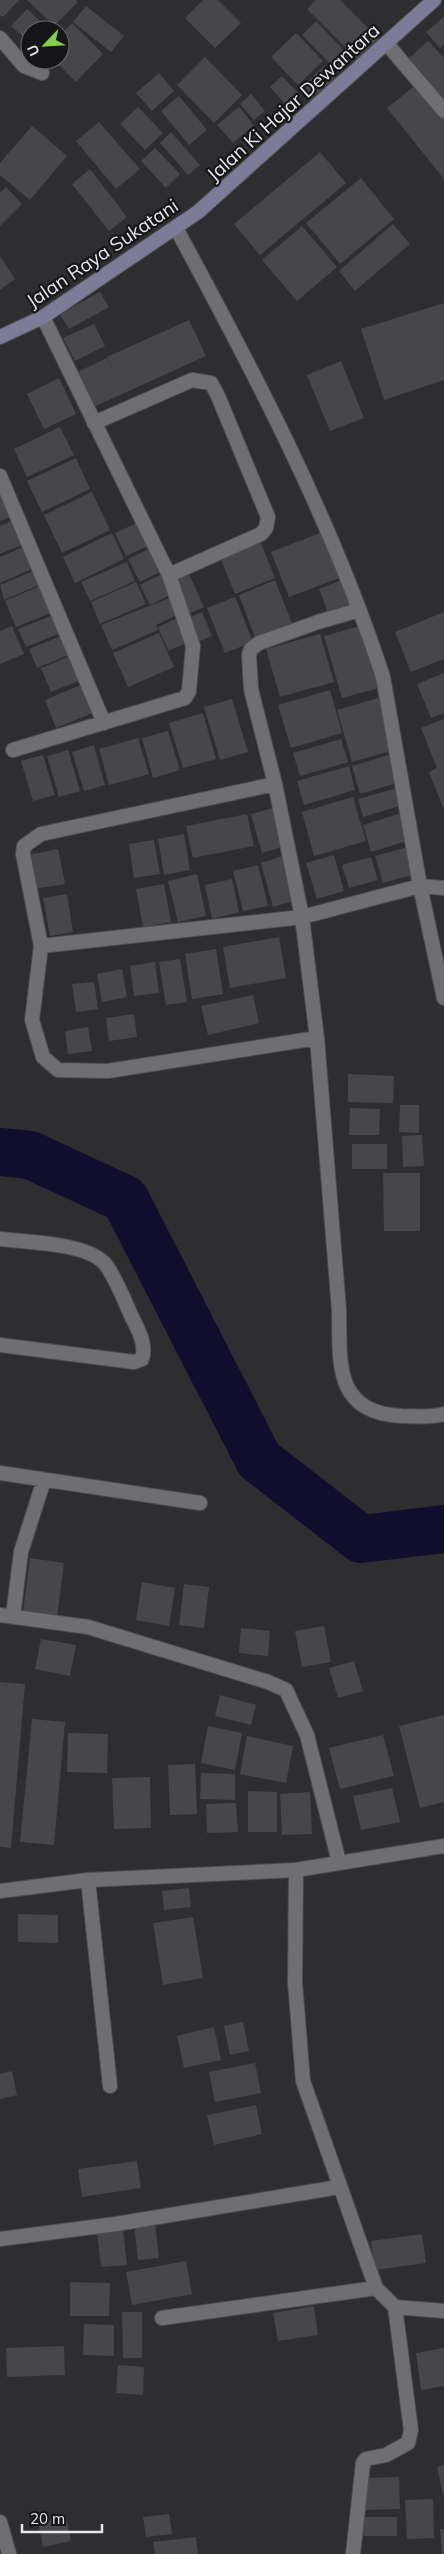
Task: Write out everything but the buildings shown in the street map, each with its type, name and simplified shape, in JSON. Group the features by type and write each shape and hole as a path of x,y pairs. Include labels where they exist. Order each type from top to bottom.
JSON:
{"main road":[{"name":"Jalan Ki Hajar Dewantara","path":"198,212 434,0"},
{"name":"Jalan Raya Sukatani","path":"0,337 43,318 198,212"}],"street":[{"path":"0,38 24,66 42,73"},
{"path":"386,44 444,112"},
{"path":"176,228 221,310 330,534 383,677 420,886 444,998"},
{"path":"13,750 185,698 189,691 193,646 169,575 43,318"},
{"path":"94,423 192,380 211,383 218,396 268,516 268,522 261,534 169,575"},
{"path":"0,476 104,723"},
{"path":"359,610 318,622 259,644 251,649 249,655 251,689 274,784 302,917 317,1038 340,1310 340,1354 345,1386 359,1404 372,1411 417,1417 444,1414"},
{"path":"274,784 41,834 24,846 23,854 42,946 32,1020 43,1057 58,1070 108,1071 317,1038"},
{"path":"42,946 302,917 420,886 444,888"},
{"path":"0,1239 82,1250 105,1263 121,1293 143,1343 144,1352 142,1359 134,1362 0,1345"},
{"path":"0,1473 200,1503"},
{"path":"44,1480 21,1552 6,1616 88,1626 268,1682 286,1690 307,1735 339,1862"},
{"path":"0,1891 88,1880 296,1870 444,1846"},
{"path":"296,1870 295,1982 303,2081 376,2288 395,2307 411,2438 400,2448 366,2459 363,2463 354,2554"},
{"path":"88,1880 110,2086"},
{"path":"0,2238 116,2224 339,2187"},
{"path":"162,2318 376,2288"},
{"path":"395,2307 444,2311"},
{"path":"0,2522 9,2554"}],"waterway":[{"path":"0,1152 30,1155 125,1199 259,1460 361,1539 444,1529"}]}
